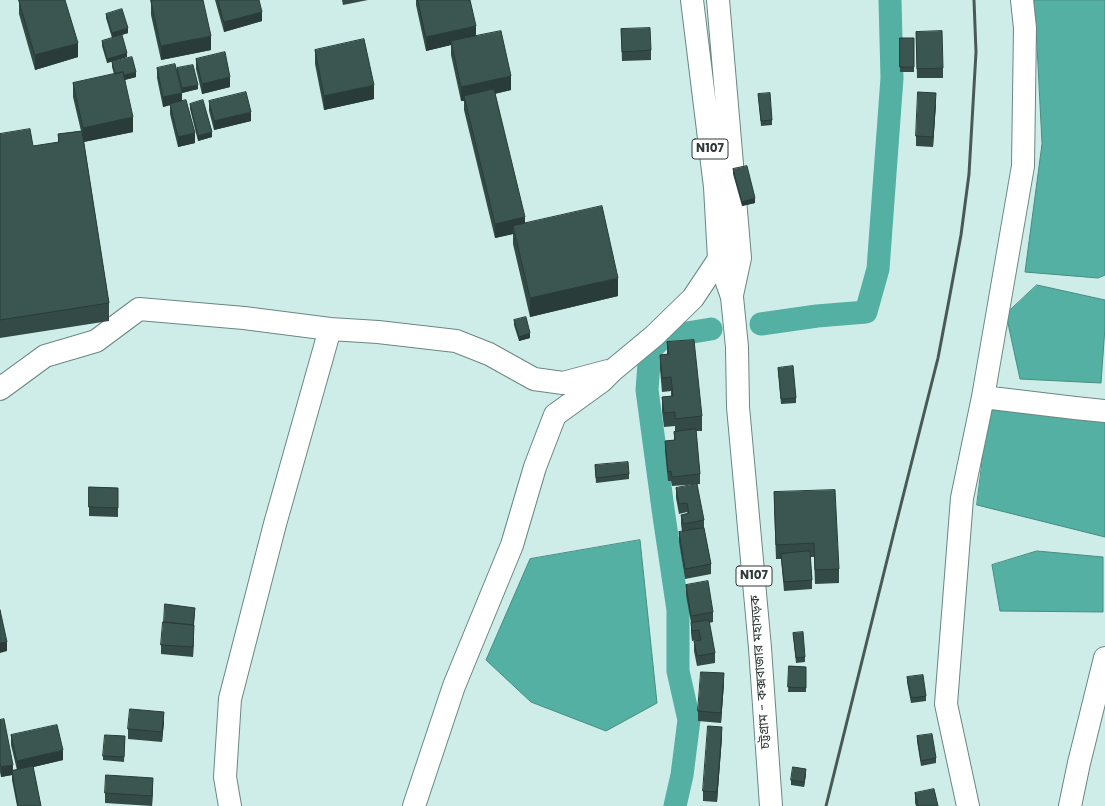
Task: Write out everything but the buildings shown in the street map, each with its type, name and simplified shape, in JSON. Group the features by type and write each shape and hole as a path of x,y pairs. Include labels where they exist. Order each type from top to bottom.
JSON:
{"main road":[{"name":"N107","path":"692,0 715,187 730,258"},
{"name":"N107","path":"718,0 730,258"},
{"path":"968,806 946,704 962,498 983,397 1023,166 1025,28 1022,0"},
{"name":"চট্টগ্রাম - কক্সবাজার মহাসড়ক","path":"730,258 736,347 738,407 760,648 771,806"},
{"path":"414,806 454,686 512,545 535,467 555,415 602,381 654,336 693,298 730,258"},
{"path":"0,389 44,356 96,341 139,309 237,317 330,329 378,332 456,341 489,354 534,380 563,383 613,370"},
{"path":"230,806 225,777 230,699 275,524 330,329"},
{"path":"983,397 1105,411"},
{"path":"1070,806 1105,658"}],"shaded area":[{"path":"1035,0 1105,0 1105,275 1098,278 1025,272 1042,144"},
{"path":"1037,285 1105,300 1105,327 1101,383 1020,379 1006,314"},
{"path":"989,409 1105,422 1105,537 977,505"},
{"path":"640,540 657,703 606,731 531,702 486,660 530,559"},
{"path":"1037,551 1103,557 1103,612 1000,611 992,565"}],"waterway":[{"path":"761,324 817,316 866,312 878,269 892,78 890,0"},
{"path":"675,806 682,775 689,720 678,671 678,610 647,390 650,350 663,337 711,329"}],"railway":[{"path":"826,806 938,358 961,235 969,174 976,52 974,0"}]}
